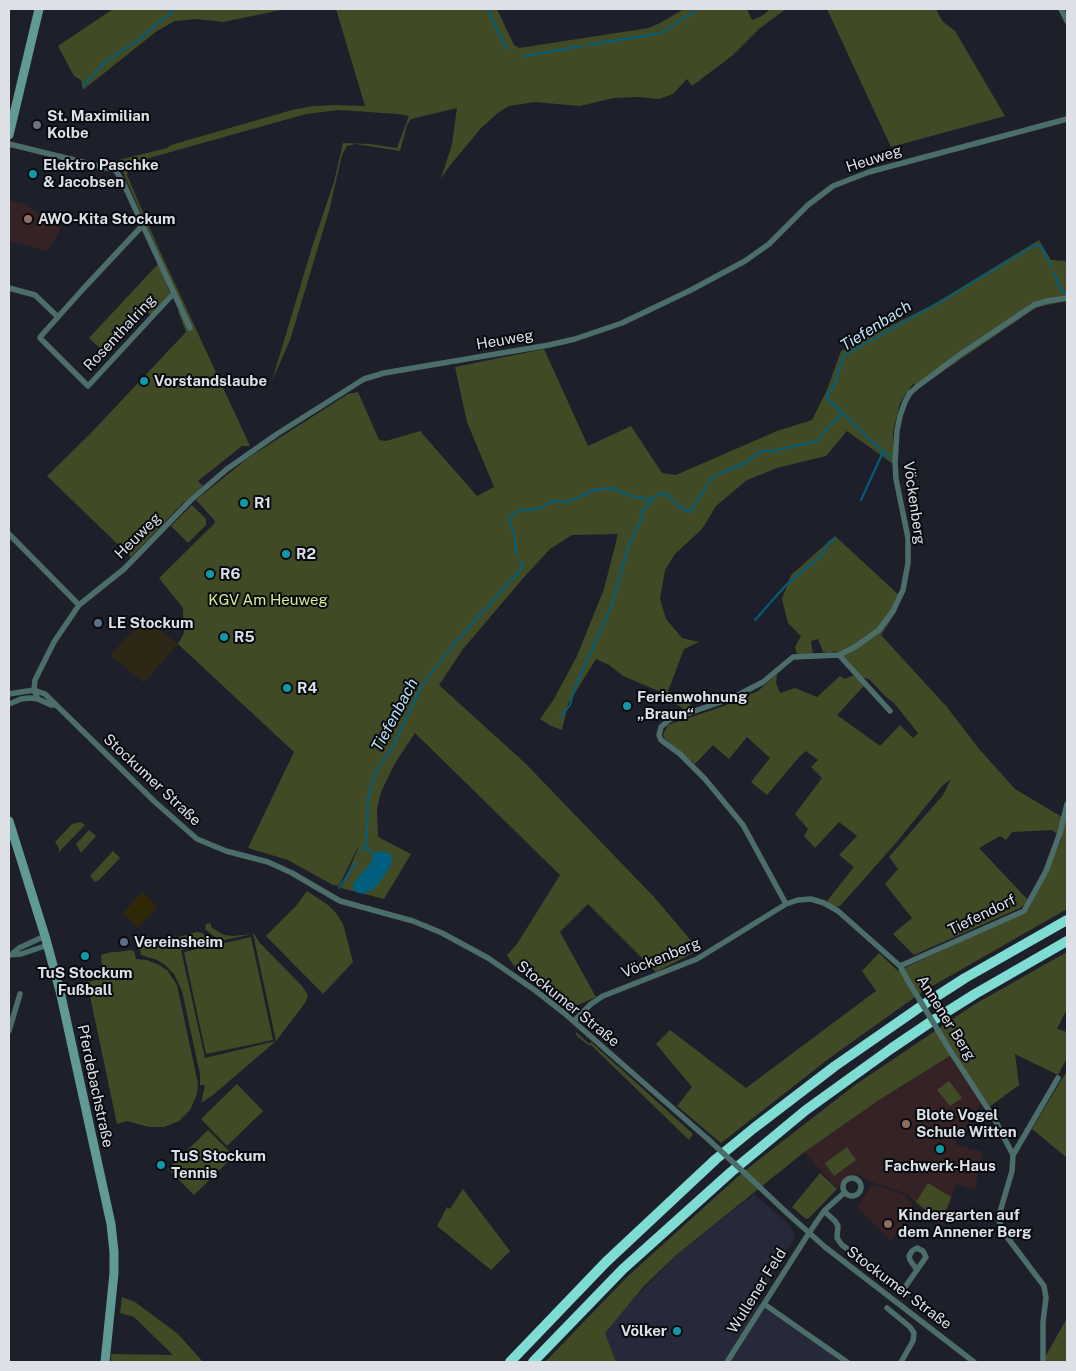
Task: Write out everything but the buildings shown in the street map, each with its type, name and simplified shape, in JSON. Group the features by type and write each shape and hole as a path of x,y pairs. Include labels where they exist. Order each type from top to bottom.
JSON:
{"highway":[{"path":"510,1362 606,1262 716,1159 770,1115 850,1055 920,1007 973,973 1067,920"},
{"path":"533,1362 623,1269 730,1172 806,1110 929,1023 983,989 1067,941"}],"main road":[{"path":"9,134 39,9"},
{"name":"Pferdebachstraße","path":"9,821 60,992 114,1240 114,1273 105,1362"}],"street":[{"path":"1061,9 1067,21"},
{"name":"Heuweg","path":"34,690 36,680 54,642 79,606 124,568 191,500 241,458 364,379 549,345 622,323 745,262 769,244 808,204 834,186 869,172 1067,119"},
{"name":"Rosenthalring","path":"9,144 115,170 122,180 190,328"},
{"name":"Rosenthalring","path":"142,226 40,338 88,386 174,293"},
{"path":"9,288 35,294 58,317"},
{"name":"Vöckenberg","path":"786,904 743,825 705,779 680,754 661,740 659,735 662,727 669,720 732,698 763,682 793,657 839,655 855,647 879,630 893,611 904,590 908,563 908,538 896,479 895,462 898,423 910,393 965,352 1034,305 1067,298"},
{"path":"9,534 79,606"},
{"path":"839,655 890,711"},
{"path":"9,694 34,690 38,699"},
{"name":"Stockumer Straße","path":"34,690 45,694 155,802 197,839 226,851 268,862 292,873 340,901 393,915 442,933 504,968 574,1021 709,1140 808,1233 974,1362"},
{"name":"Stockumer Straße","path":"9,704 21,699 38,699 51,705 56,705"},
{"name":"Tiefendorf","path":"900,966 1024,911 1046,872 1060,833 1067,804"},
{"name":"Vöckenberg","path":"574,1021 591,1004 603,996 697,960 786,904 798,900 811,900 824,903 838,911"},
{"name":"Annener Berg","path":"838,911 900,966 951,1052 995,1120 1013,1155"},
{"path":"11,954 21,954 46,940"},
{"path":"9,1031 20,994"},
{"path":"1043,1362 1043,1322 1046,1298 1044,1286 1007,1237 998,1219 1012,1171 1013,1155 1058,1078"},
{"path":"808,1233 824,1211 845,1192"},
{"path":"824,1211 838,1226 837,1238 842,1245 903,1290 917,1270"},
{"name":"Wullener Feld","path":"726,1362 808,1233"},
{"path":"764,1304 847,1362"},
{"path":"887,1308 910,1327 914,1333 913,1341 901,1362"}],"shaded area":[{"name":"AWO-Kita Stockum","path":"9,200 24,204 61,228 48,251 9,241"},
{"path":"145,618 178,644 144,683 110,655"},
{"name":"Blote Vogel Schule Witten","path":"951,1056 981,1104 954,1144 983,1152 975,1190 956,1184 943,1226 915,1203 908,1194 868,1181 859,1175 852,1174 837,1188 804,1152 879,1100"},
{"name":"Kindergarten auf dem Annener Berg","path":"872,1184 905,1195 913,1206 891,1241 857,1207"},
{"path":"754,1194 790,1225 795,1237 756,1303 843,1362 616,1362 605,1333 623,1310 675,1256"}],"green space":[{"path":"113,9 286,9 223,22 196,19 175,21 157,31 83,90 81,80 74,76 58,46"},
{"path":"336,9 497,9 514,45 519,48 649,28 684,9 747,9 752,20 762,16 770,9 786,9 759,29 733,55 692,86 687,79 673,94 659,99 638,97 614,98 580,106 534,102 509,106 481,128 441,179 452,144 457,108 411,119 407,125 400,151 356,144 347,146 342,155 329,211 290,340 272,381 313,244 334,182 343,143 370,144 397,148 409,116 338,110 306,114 135,162 129,168 127,175 158,247 250,446 242,446 198,481 203,486 182,504 131,557 47,476 90,434 186,332 178,311 183,308 119,160 167,148 171,145 292,110 313,106 365,106"},
{"path":"827,9 936,9 942,21 955,31 1005,116 891,147"},
{"name":"KGV Am Heuweg","path":"1039,240 1051,260 1067,261 1067,301 1037,307 920,387 913,384 900,403 893,432 893,464 847,431 826,456 777,468 747,480 716,506 702,529 675,554 665,570 660,599 666,619 682,638 699,642 684,649 668,691 687,700 693,709 684,712 681,707 665,698 661,692 623,676 609,665 596,659 568,704 562,730 540,719 554,699 577,656 604,589 618,534 572,535 550,549 463,649 439,685 525,763 654,897 699,950 656,972 588,904 560,932 596,997 574,1007 514,966 507,955 517,944 560,875 415,733 395,763 381,792 377,809 378,837 411,854 384,899 341,888 358,847 339,886 333,885 288,860 248,848 294,752 178,644 184,633 183,608 159,578 214,524 215,521 196,500 248,458 348,394 358,392 379,440 386,441 420,431 477,496 494,487 467,422 455,367 544,349 588,446 631,426 662,473 676,475 777,431 812,420 827,390 841,351 934,304"},
{"path":"159,263 170,293 151,315 146,311 106,354 89,338"},
{"path":"192,505 206,519 206,525 188,543 171,526"},
{"path":"835,536 899,595 893,606 897,610 881,635 946,706 980,750 1015,789 1067,820 1067,909 922,992 831,1057 721,1143 677,1106 692,1087 656,1044 670,1030 746,1088 876,991 862,971 879,953 898,971 1028,910 1062,838 1052,830 1012,832 1006,840 1000,836 979,848 1029,901 1020,908 914,955 893,934 912,918 885,884 898,869 889,857 943,795 951,779 943,785 895,844 840,906 835,907 827,901 854,867 839,855 857,836 839,822 815,848 804,836 808,829 795,814 822,778 811,767 818,760 806,751 767,795 751,782 770,758 747,737 729,759 713,745 695,764 665,739 663,734 668,725 724,706 758,691 777,674 776,683 780,693 795,688 817,697 840,676 845,679 854,675 864,686 837,715 880,746 900,725 913,738 918,733 894,703 869,679 861,677 843,655 835,651 823,652 818,639 811,641 813,654 797,655 795,647 801,636 788,623 782,599 791,575"},
{"path":"81,822 85,825 59,852 55,842 72,824"},
{"path":"89,830 96,836 81,853 76,844"},
{"path":"113,851 120,858 95,882 90,876"},
{"path":"307,891 328,905 336,913 343,924 353,962 323,994 266,936 296,906"},
{"path":"210,923 212,928 224,935 252,934 220,941 205,929 206,924"},
{"path":"197,932 210,939 209,944 181,950 205,1058 276,1041 201,1103 205,1085 200,1085 200,1074 182,991 174,974 165,965 157,960 141,955 140,950 142,947"},
{"path":"253,934 302,986 308,995 305,1003 276,1041"},
{"path":"251,937 273,1040 206,1054 184,952"},
{"path":"134,951 136,959 147,960 167,970 177,985 198,1084 197,1094 190,1110 179,1121 164,1127 149,1127 127,1121 117,1124 87,982 101,979 101,955"},
{"path":"1067,952 1067,1009 1057,1029 1067,1032 1067,1058 1058,1075 1015,1054 1019,1085 989,1107 950,1056 879,1100 803,1153 675,1256 644,1286 605,1333 616,1362 545,1362 628,1276 743,1172 855,1085 975,1004"},
{"path":"575,1031 589,1044 591,1042 693,1134 689,1140 591,1045 588,1045 577,1036"},
{"path":"1065,1074 1067,1074 1067,1158 1032,1129"},
{"path":"949,1081 962,1098 950,1106 937,1090"},
{"path":"237,1084 263,1111 227,1146 201,1119"},
{"path":"208,1130 234,1156 194,1195 168,1169"},
{"path":"847,1147 856,1160 834,1176 825,1163"},
{"path":"820,1173 837,1189 806,1219 792,1207"},
{"path":"928,1183 951,1197 941,1222 916,1202"},
{"path":"463,1189 510,1251 491,1270 437,1226 447,1207 450,1209"},
{"path":"122,1297 135,1302 178,1334 203,1362 111,1362 111,1354 173,1355 134,1317 120,1313"},
{"path":"1067,1318 1067,1362 1045,1362 1044,1359"}],"sand":[{"path":"141,893 145,894 157,907 138,928 123,913"}],"water":[{"path":"378,851 389,853 391,856 392,861 389,869 375,888 363,894 356,892 353,889 354,882 370,864 375,853"}],"waterway":[{"path":"83,86 106,61 137,41 175,9"},
{"path":"487,9 507,49"},
{"path":"588,45 661,33 698,9"},
{"path":"524,56 582,46"},
{"name":"Tiefenbach","path":"518,555 515,548 515,537 508,518 520,510 540,509 546,504 555,501 569,502 594,490 610,488 635,497 652,499 661,493 669,496 677,506 690,512 710,480 723,472 745,463 760,451 777,451 818,441 842,413 828,399 827,395 836,381 843,356 940,302 1035,245 1041,246 1052,267"},
{"name":"Tiefenbach","path":"1054,273 1061,290 1067,295"},
{"path":"842,413 890,458"},
{"path":"861,500 883,452"},
{"path":"560,718 570,705 576,685 612,605 628,547 642,517 643,510 652,499"},
{"path":"755,620 787,584 822,555 829,542 835,539"},
{"name":"Tiefenbach","path":"363,851 367,838 368,799 372,783 378,768 393,746 422,685 454,644 522,568 521,561"},
{"path":"365,846 374,855"},
{"name":"Tiefenbach","path":"339,888 357,861"}],"place":[{"name":"St. Maximilian Kolbe","path":"37,125"},
{"name":"Elektro Paschke & Jacobsen","path":"33,174"},
{"name":"AWO-Kita Stockum","path":"28,219"},
{"name":"Vorstandslaube","path":"144,381"},
{"name":"R1","path":"244,503"},
{"name":"R2","path":"286,554"},
{"name":"R6","path":"210,574"},
{"name":"LE Stockum","path":"98,623"},
{"name":"R5","path":"224,637"},
{"name":"R4","path":"287,688"},
{"name":"Ferienwohnung „Braun“","path":"627,706"},
{"name":"Vereinsheim","path":"124,942"},
{"name":"TuS Stockum Fußball","path":"85,956"},
{"name":"Blote Vogel Schule Witten","path":"906,1124"},
{"name":"Fachwerk-Haus","path":"940,1149"},
{"name":"TuS Stockum Tennis","path":"161,1165"},
{"name":"Kindergarten auf dem Annener Berg","path":"888,1224"},
{"name":"Völker","path":"677,1331"}]}
